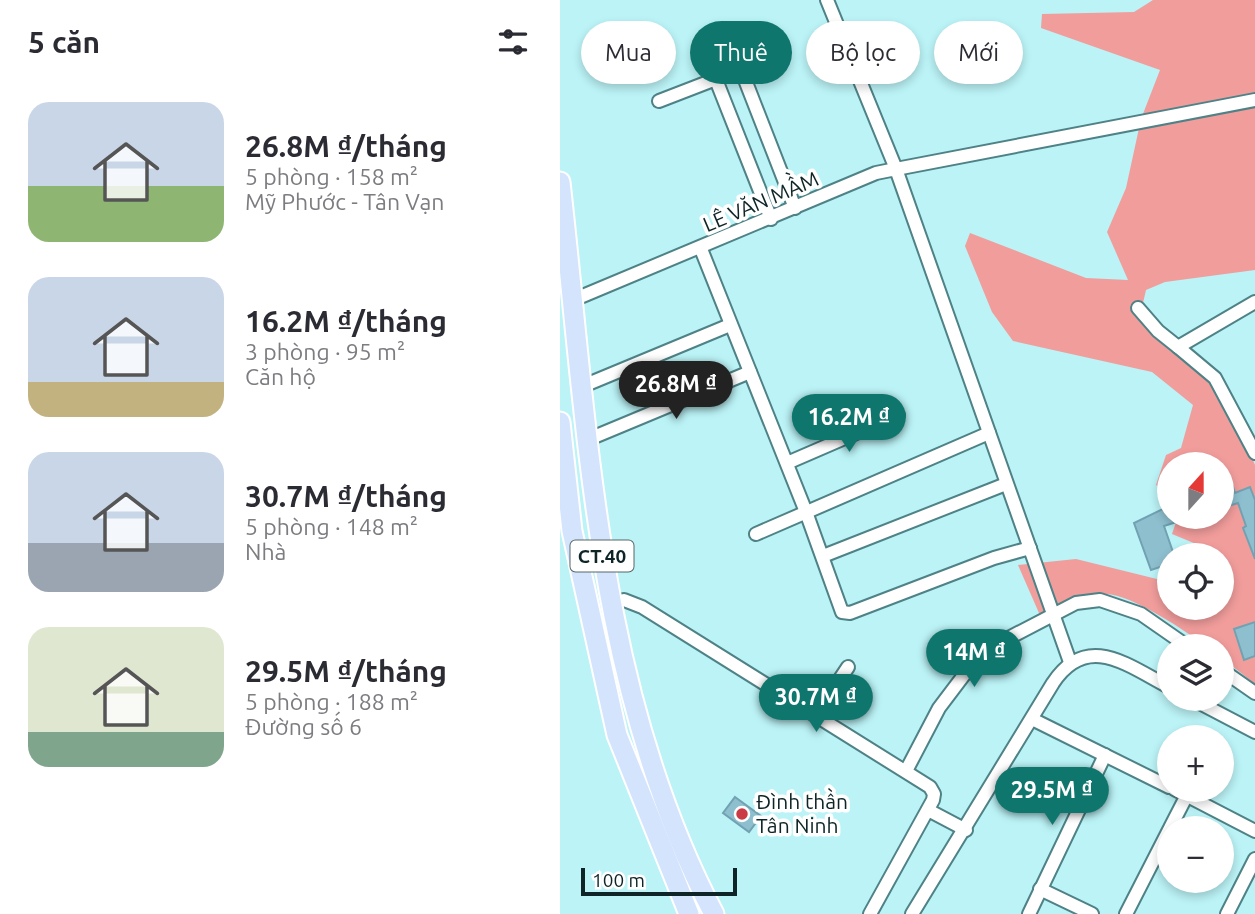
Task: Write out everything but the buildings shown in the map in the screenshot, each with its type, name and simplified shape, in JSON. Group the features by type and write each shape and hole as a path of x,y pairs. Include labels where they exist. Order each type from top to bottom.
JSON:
{"main road":[{"name":"CT.40","path":"560,182 600,548 639,729 698,883 714,914"},
{"name":"CT.40","path":"560,422 572,531 617,735 686,913"}],"street":[{"path":"827,0 896,169 1070,662"},
{"path":"659,101 714,73 771,219"},
{"path":"747,84 795,208"},
{"name":"LÊ VĂN MẦM","path":"573,300 701,249 876,173 1255,100"},
{"path":"701,249 787,463 842,612 850,613 995,558 1030,548"},
{"path":"1178,347 1255,302"},
{"path":"1138,308 1158,331 1215,377 1255,453"},
{"path":"583,386 730,325"},
{"path":"589,439 750,372"},
{"path":"787,463 898,415"},
{"path":"756,534 989,433"},
{"path":"823,556 1006,484"},
{"path":"612,603 624,600 642,607 930,787 934,794 928,810 870,914"},
{"path":"906,771 939,708 967,671 999,643 1076,603 1100,600 1141,614 1170,634"},
{"path":"912,914 966,830 1059,674 1070,662 1084,656 1107,656 1157,681"},
{"path":"816,715 848,667"},
{"path":"1234,678 1255,693"},
{"path":"1215,711 1255,732"},
{"path":"1032,719 1157,781"},
{"path":"1029,914 1105,755"},
{"path":"1200,802 1255,831"},
{"path":"928,810 966,830"},
{"path":"1126,914 1157,854"},
{"path":"1227,914 1255,859"},
{"path":"1040,889 1092,914"}],"shaded area":[{"path":"1153,0 1255,0 1255,270 1165,282 1146,290 1140,316 1220,382 1255,465 1255,684 1234,667 1234,634 1188,634 1167,620 1234,620 1234,543 1194,543 1172,534 1174,529 1234,529 1234,452 1172,452 1181,448 1193,405 1152,372 1013,341 992,312 965,246 970,233 1086,278 1128,280 1107,232 1126,188 1141,119 1160,70 1041,28 1042,14 1134,12"},
{"path":"1076,559 1157,579 1157,614 1110,594 1100,595 1056,614 1039,613 1018,565"}],"place":[{"name":"Đình thần Tân Ninh","path":"742,814"}]}
